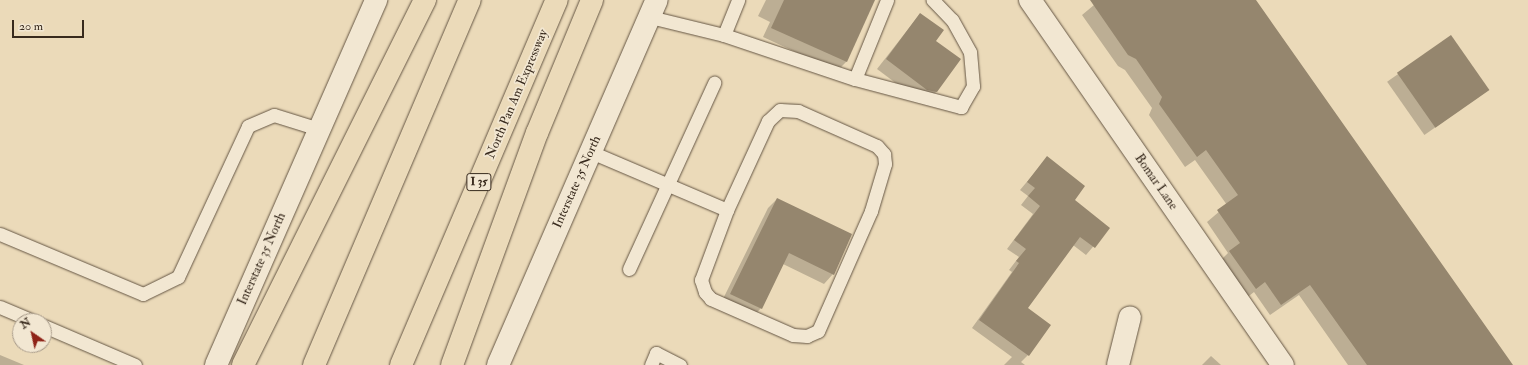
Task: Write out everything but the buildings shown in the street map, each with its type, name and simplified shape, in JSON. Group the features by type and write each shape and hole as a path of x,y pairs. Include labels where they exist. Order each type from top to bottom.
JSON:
{"highway":[{"path":"243,365 425,0"},
{"path":"314,365 470,0"},
{"name":"North Pan Am Expressway","path":"401,365 557,0"},
{"path":"452,365 534,140 592,0"}],"main road":[{"name":"Interstate 35 North","path":"216,365 376,0"},
{"name":"Bomar Lane","path":"1030,0 1282,365"},
{"name":"Interstate 35 North","path":"498,365 653,8"},
{"path":"1118,365 1130,317"}],"lane":[{"path":"724,35 738,0"},
{"path":"855,79 887,0"},
{"path":"653,8 724,35 855,79 961,107 973,86 970,52 952,20 933,0"},
{"path":"629,269 669,185 714,82"},
{"path":"780,110 798,111 877,146 884,154 885,164 871,211 818,331 807,336 793,335 711,299 705,292 701,280 727,210 768,121 780,110"},
{"path":"0,234 143,294 178,277 248,126 274,115 319,129"},
{"path":"591,152 727,210"},
{"path":"0,307 14,313"},
{"path":"52,329 135,365"},
{"path":"651,365 656,354 680,365"}]}
